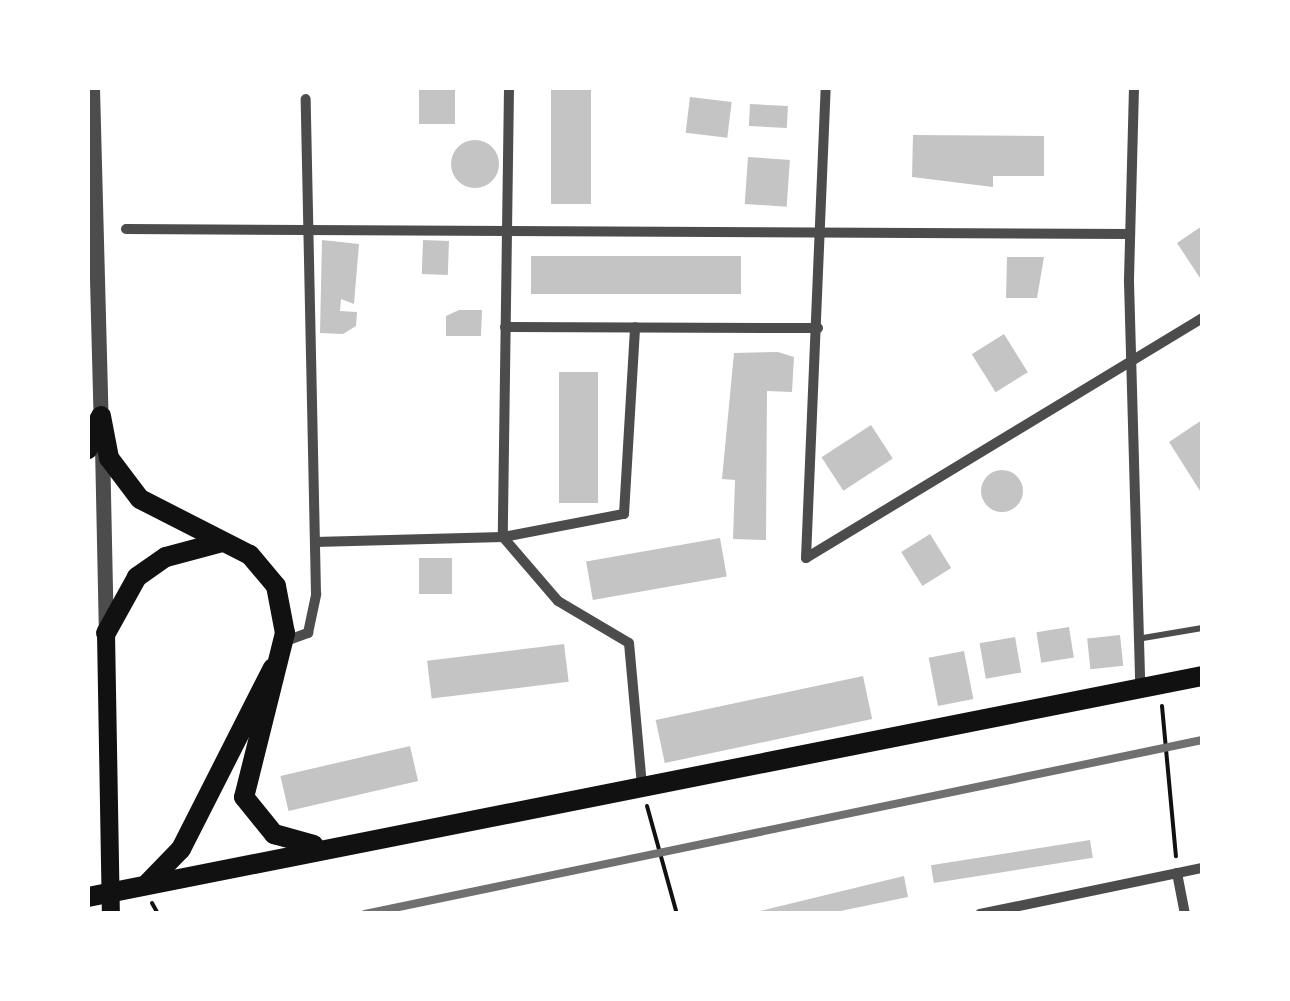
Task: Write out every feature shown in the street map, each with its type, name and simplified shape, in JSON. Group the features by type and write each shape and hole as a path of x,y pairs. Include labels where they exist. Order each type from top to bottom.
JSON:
{"main road":[{"path":"88,449 101,416"},
{"path":"101,416 109,458 129,488 222,542 272,578 282,648 244,797 274,834 336,848"},
{"path":"110,914 106,632 148,569 222,542"},
{"path":"144,886 181,850 282,648"},
{"path":"88,897 1202,676"}],"street":[{"path":"88,256 92,88"},
{"path":"509,88 503,537 558,601 629,642 642,787"},
{"path":"826,88 823,233 806,558 1132,366 1202,318"},
{"path":"1134,88 1132,366 1143,638 1149,686"},
{"path":"282,648 301,643 314,618 304,230 306,98"},
{"path":"89,222 101,416 106,632"},
{"path":"126,229 1130,234"},
{"path":"505,327 818,328"},
{"path":"315,542 503,537 624,514 636,327"},
{"path":"980,914 1202,868"},
{"path":"1177,873 1185,914"}],"lane":[{"path":"1143,638 1202,628"}],"path":[{"path":"1149,686 1177,873"},
{"path":"642,787 677,914"}],"building":[{"path":"419,88 455,88 455,124 419,124"},
{"path":"551,88 591,88 591,204 551,204"},
{"path":"690,97 732,102 727,138 686,133"},
{"path":"750,104 788,106 787,128 749,126"},
{"path":"913,135 1044,136 1044,176 993,176 993,187 912,177"},
{"path":"475,140 492,147 499,164 492,181 475,188 458,181 451,164 458,147"},
{"path":"748,157 790,160 787,207 745,204"},
{"path":"1202,226 1202,281 1177,243"},
{"path":"322,240 359,244 354,304 341,299 340,311 357,312 356,326 343,334 320,333"},
{"path":"423,240 449,241 448,275 422,274"},
{"path":"531,256 741,256 741,294 531,294"},
{"path":"1007,257 1044,257 1037,298 1006,298"},
{"path":"459,310 482,310 481,336 446,336 446,316"},
{"path":"1004,334 1028,372 996,392 972,354"},
{"path":"778,352 794,357 792,392 767,391 766,540 733,539 735,480 722,479 734,353"},
{"path":"559,372 598,372 598,503 559,503"},
{"path":"1202,420 1202,494 1169,442"},
{"path":"871,425 893,459 843,491 822,457"},
{"path":"1002,470 1017,476 1023,491 1017,506 1002,512 987,506 981,491 987,476"},
{"path":"930,534 951,568 922,586 901,552"},
{"path":"720,538 727,576 593,600 586,562"},
{"path":"419,558 452,558 452,594 419,594"},
{"path":"1069,627 1074,658 1041,663 1036,632"},
{"path":"1120,635 1123,666 1090,669 1087,638"},
{"path":"1015,637 1021,672 986,679 980,643"},
{"path":"564,644 569,682 432,699 427,661"},
{"path":"964,651 973,699 938,706 929,658"},
{"path":"863,676 872,719 665,763 656,720"},
{"path":"410,746 418,781 289,811 280,776"},
{"path":"1090,840 1093,858 934,883 931,865"},
{"path":"904,876 908,897 826,914 748,914"}],"railway":[{"path":"365,914 1202,740"}]}
